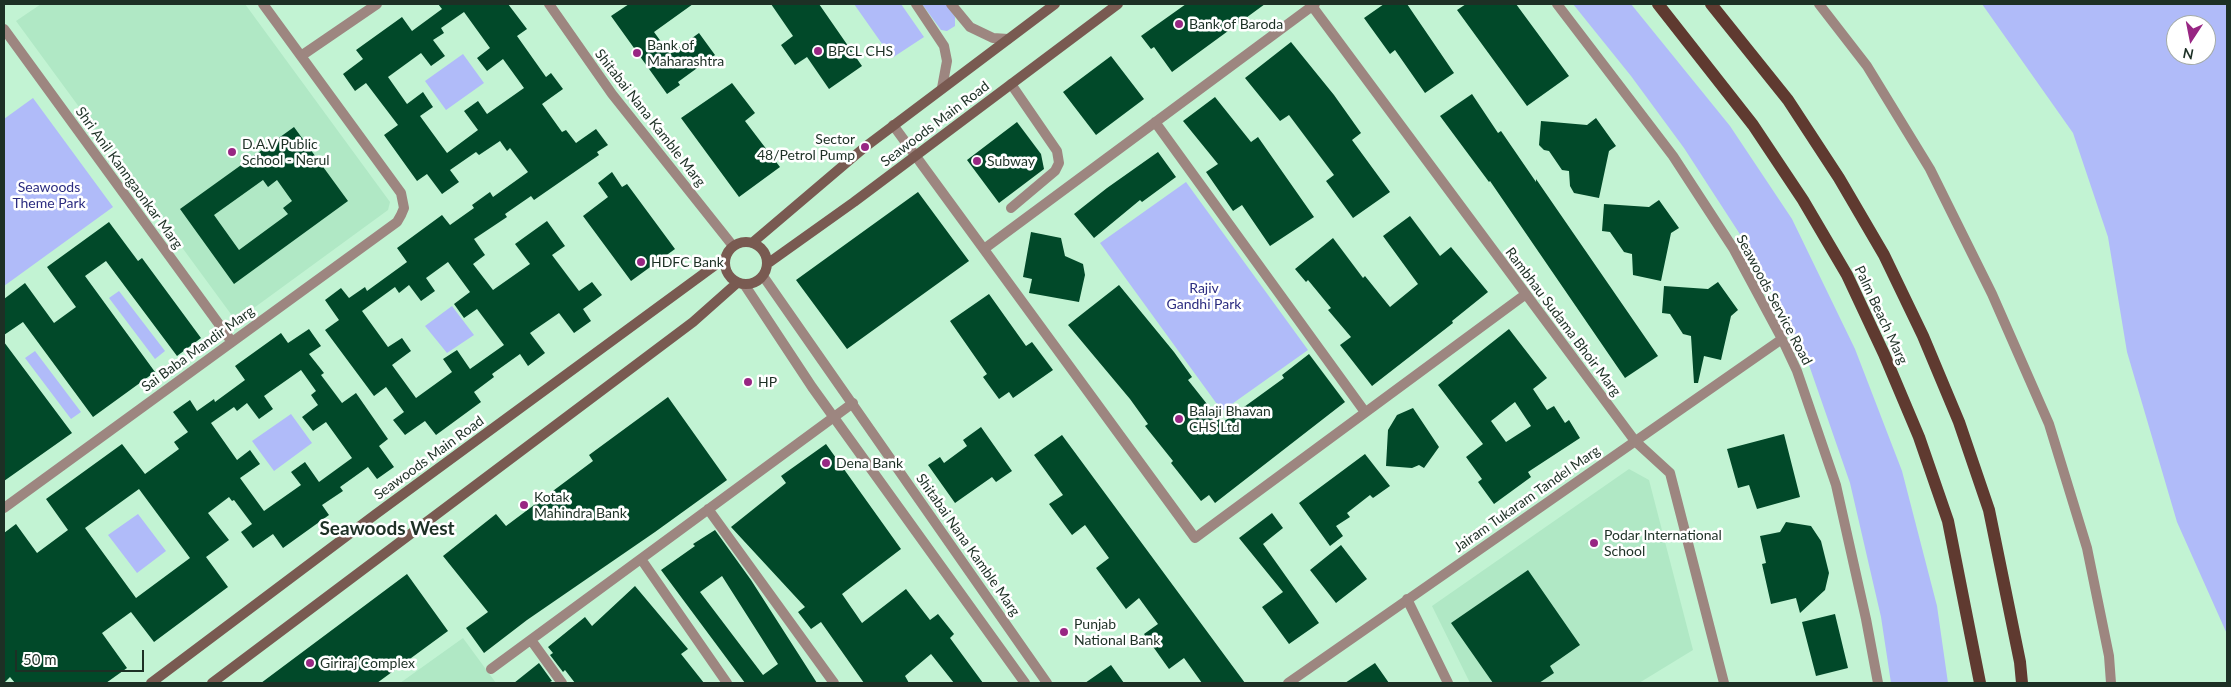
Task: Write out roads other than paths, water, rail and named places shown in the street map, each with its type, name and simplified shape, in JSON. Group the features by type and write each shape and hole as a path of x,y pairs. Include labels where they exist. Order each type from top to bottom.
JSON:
{"main road":[{"name":"Seawoods Main Road","path":"752,242 865,146 1055,4"},
{"name":"Seawoods Main Road","path":"767,264 916,156 1118,4"},
{"name":"Palm Beach Marg","path":"1658,4 1753,124 1803,200 1851,284 1884,354 1919,437 1948,521 1980,683"},
{"name":"Palm Beach Marg","path":"1711,4 1788,100 1839,178 1884,256 1923,336 1959,422 1989,510 2020,662 2022,683"},
{"path":"212,683 693,322 740,284 757,281 762,276 767,264 764,250 752,242 746,241 733,246 724,258 726,272 740,284"},
{"name":"Seawoods Main Road","path":"150,683 724,258"}],"street":[{"path":"263,4 301,56 377,4"},
{"name":"Shitabai Nana Kamble Marg","path":"549,4 612,94 733,246"},
{"path":"916,4 944,46 947,66 942,88"},
{"path":"951,4 970,27 993,38 1008,39"},
{"name":"Seawoods Service Road","path":"1558,4 1673,156 1733,248 1782,339 1797,371 1836,485 1878,683"},
{"path":"1819,4 1867,66 1930,169 1992,294 2049,424 2087,548 2109,656 2111,683"},
{"path":"984,249 1314,5"},
{"name":"Rambhau Sudama Bhoir Marg","path":"1314,5 1635,441 1670,473 1724,683"},
{"name":"Shri Anil Kanngaonkar Marg","path":"4,30 232,342"},
{"name":"Sai Baba Mandir Marg","path":"5,504 397,222 404,208 401,193 301,56"},
{"path":"1011,84 1057,152 1059,163 1056,171 1011,208"},
{"path":"1155,122 1365,412"},
{"path":"893,125 1195,538 1526,294"},
{"name":"Shitabai Nana Kamble Marg","path":"762,276 1047,683"},
{"path":"740,284 834,418 1026,683"},
{"name":"Jairam Tukaram Tandel Marg","path":"1288,683 1782,339"},
{"path":"491,669 853,404"},
{"path":"708,510 834,683"},
{"path":"641,559 727,683"},
{"path":"1407,599 1448,683"},
{"path":"531,640 562,683"}],"place":[{"name":"Bank of Baroda","path":"1179,24"},
{"name":"BPCL CHS","path":"818,51"},
{"name":"Bank of Maharashtra","path":"637,53"},
{"name":"Sector 48/Petrol Pump","path":"865,147"},
{"name":"D.A.V Public School - Nerul","path":"232,152"},
{"name":"Subway","path":"977,161"},
{"name":"HDFC Bank","path":"641,262"},
{"name":"HP","path":"748,382"},
{"name":"Balaji Bhavan CHS Ltd","path":"1179,419"},
{"name":"Dena Bank","path":"826,463"},
{"name":"Kotak Mahindra Bank","path":"524,505"},
{"name":"Podar International School","path":"1594,543"},
{"name":"Punjab National Bank","path":"1064,632"},
{"name":"Giriraj Complex","path":"310,663"}],"district":[{"name":"Seawoods West","path":"387,529"}],"park label":[{"name":"Seawoods Theme Park","path":"49,196"},
{"name":"Rajiv Gandhi Park","path":"1204,296"}]}
